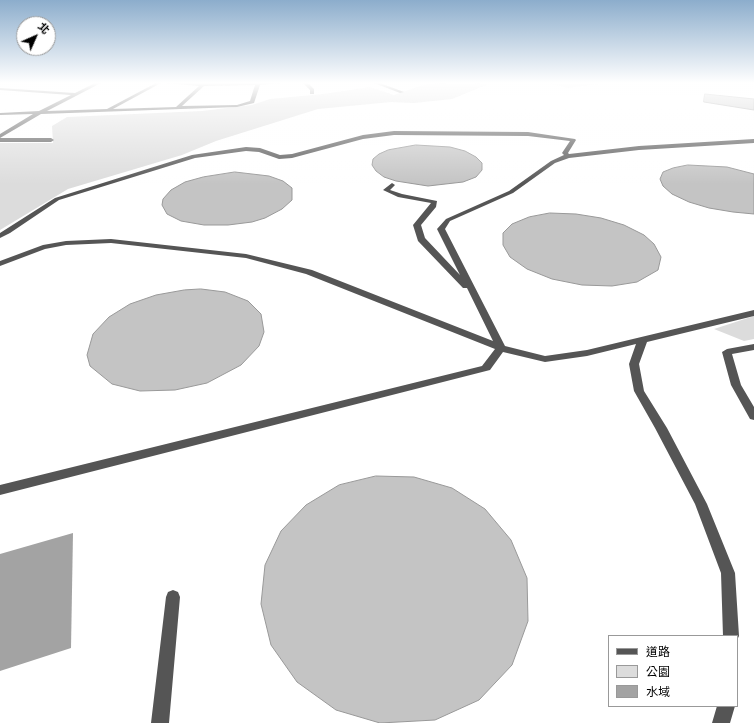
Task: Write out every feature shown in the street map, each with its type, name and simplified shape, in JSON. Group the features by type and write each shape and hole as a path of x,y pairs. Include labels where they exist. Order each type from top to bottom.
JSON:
{"street":[{"path":"0,136 32,117"},
{"path":"0,236 13,230 46,204 56,199 194,156 246,149 260,150 279,156 292,156 377,134 421,132 479,135 528,134 574,140 565,153 568,156"},
{"path":"0,140 51,140"},
{"path":"501,348 441,229 448,220 511,192 553,162 568,156 639,148 754,141"},
{"path":"392,185 386,190 400,196 435,202 433,207 417,225 421,239 474,295"},
{"path":"0,264 43,247 66,243 110,241 246,256 309,272 501,348 545,359 588,353 754,313"},
{"path":"643,339 634,364 639,391 661,428 701,504 728,573 731,635"},
{"path":"754,347 727,352 736,385 754,416"},
{"path":"0,490 486,368 501,348"},
{"path":"160,723 173,597"},
{"path":"721,723 726,707"}],"green space":[{"path":"67,117 293,117 216,141 182,155 68,189 0,230 0,143 53,143 52,126"},
{"path":"754,316 754,339 744,341 714,329"}],"water":[{"path":"73,533 71,648 0,671 0,554"}],"building":[{"path":"416,145 450,147 465,151 476,157 482,163 482,170 476,177 463,182 428,186 396,181 384,177 376,171 372,165 373,159 379,154 388,150"},
{"path":"688,165 727,167 754,174 754,214 709,208 689,202 672,194 663,186 660,179 663,172"},
{"path":"235,172 269,176 283,181 292,188 292,200 282,209 265,218 252,222 228,225 204,225 181,221 167,214 162,205 163,199 171,190 185,182 203,177"},
{"path":"550,213 576,214 601,218 624,225 644,235 654,244 661,257 658,270 637,282 612,286 582,285 552,279 527,269 510,257 503,245 503,233 512,224 529,217"},
{"path":"201,289 225,292 248,301 261,314 264,332 259,346 241,365 207,383 175,390 140,391 112,384 90,366 87,355 93,334 109,317 130,304 156,295 184,290"},
{"path":"376,476 414,477 452,488 485,509 511,540 527,578 528,621 512,665 479,700 435,720 380,723 336,710 297,682 271,645 261,604 265,565 281,531 306,505 339,485"}]}
